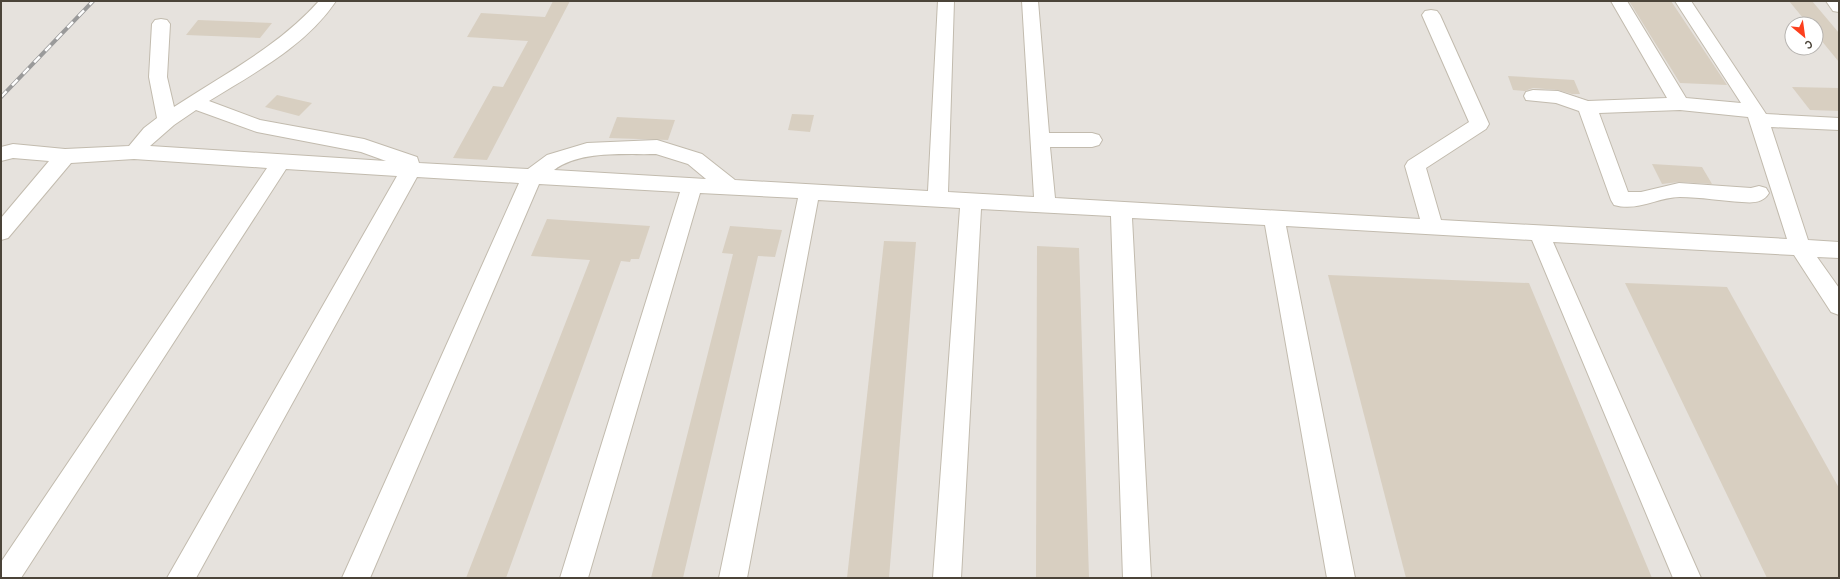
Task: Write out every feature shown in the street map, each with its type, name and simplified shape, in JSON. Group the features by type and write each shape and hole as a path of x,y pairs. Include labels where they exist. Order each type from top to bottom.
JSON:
{"street":[{"path":"134,152 151,133 166,120 272,53 320,12 328,1"},
{"path":"938,199 946,1"},
{"path":"1030,1 1045,205"},
{"path":"1619,1 1680,104"},
{"path":"1683,1 1757,116 1800,248 1839,306"},
{"path":"1834,1 1839,7"},
{"path":"1431,15 1478,124 1415,166 1433,227"},
{"path":"161,24 158,77 166,120"},
{"path":"1533,96 1558,98 1587,107 1680,104 1757,116 1839,124"},
{"path":"193,102 257,126 364,146 434,171"},
{"path":"1587,107 1621,200 1641,199 1679,190 1753,196 1759,193"},
{"path":"1040,140 1092,140"},
{"path":"356,578 532,176 554,160 587,150 657,147 695,159 730,188"},
{"path":"1,154 13,151 65,156 134,152 434,171 1839,250"},
{"path":"1,232 65,156"},
{"path":"6,578 280,162"},
{"path":"181,578 411,169"},
{"path":"574,578 692,185"},
{"path":"733,578 809,192"},
{"path":"947,578 971,201"},
{"path":"1121,210 1137,578"},
{"path":"1274,218 1341,578"},
{"path":"1539,233 1687,578"}],"shaded area":[{"path":"1,1 1839,1 1839,578 1,578"}],"building":[{"path":"553,1 570,1 487,160 453,158 493,86 503,87 528,41 467,37 481,13 545,17"},
{"path":"1629,1 1671,1 1727,85 1680,83"},
{"path":"1789,1 1812,1 1839,33 1839,62 1824,44 1824,16 1801,16"},
{"path":"198,20 272,23 260,38 186,35"},
{"path":"1508,76 1574,80 1580,94 1533,88 1525,91 1513,90"},
{"path":"1792,87 1839,88 1839,111 1810,110"},
{"path":"277,95 312,103 299,116 265,107"},
{"path":"792,114 814,115 810,132 788,130"},
{"path":"617,117 675,120 668,140 609,138"},
{"path":"1652,164 1702,167 1712,184 1679,182 1662,184"},
{"path":"547,219 650,226 639,259 631,259 630,262 621,261 506,578 466,578 590,260 531,256"},
{"path":"730,226 782,230 775,257 758,256 683,578 651,578 733,254 722,253"},
{"path":"884,241 916,242 889,578 847,578"},
{"path":"1037,246 1079,248 1089,578 1036,578"},
{"path":"1328,275 1529,283 1652,578 1406,578"},
{"path":"1625,283 1727,287 1839,488 1839,578 1767,578"}],"railway":[{"path":"1,97 93,1"}]}
